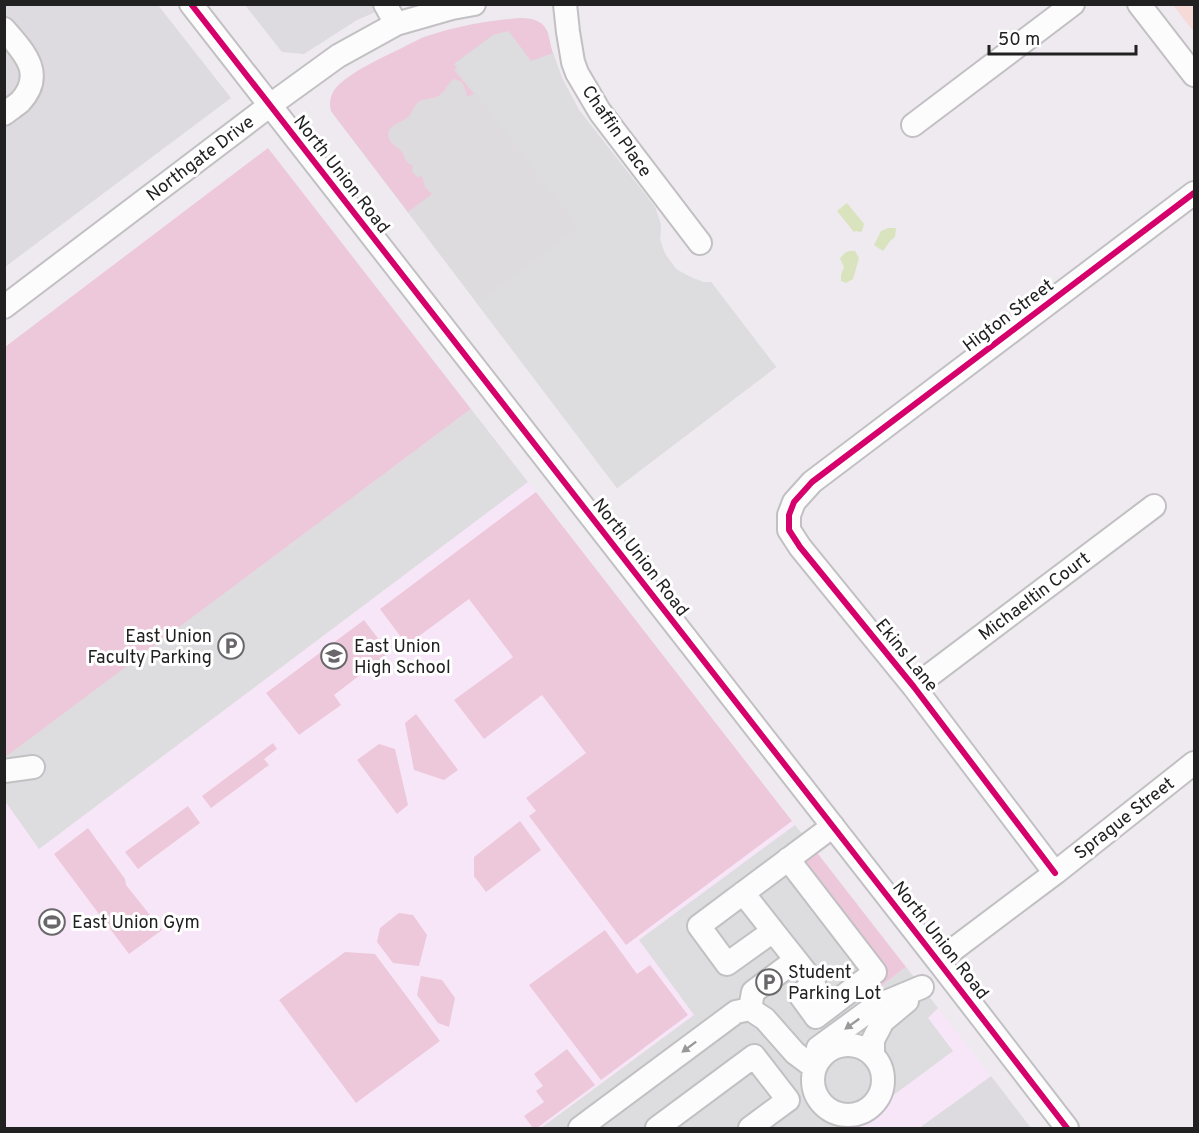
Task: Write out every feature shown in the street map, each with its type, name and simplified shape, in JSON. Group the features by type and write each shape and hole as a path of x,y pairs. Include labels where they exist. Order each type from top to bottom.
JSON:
{"street":[{"name":"North Union Road","path":"191,4 1067,1128"},
{"name":"Northgate Drive","path":"4,307 391,14 474,4"},
{"name":"Chaffin Place","path":"565,4 567,32 577,74 600,112 700,243"},
{"path":"914,125 1074,4"},
{"path":"1139,4 1194,75"},
{"path":"4,29 25,53 32,72 30,87 19,102 4,114"},
{"name":"Higton Street","path":"840,462 1194,193"},
{"name":"Ekins Lane","path":"840,462 812,483 794,502 789,515 789,530 800,547 915,687 1055,873"},
{"name":"Michaeltin Court","path":"915,687 1154,506"},
{"name":"Sprague Street","path":"922,987 942,965 1194,763"},
{"path":"4,771 33,766"},
{"path":"773,931 727,964 699,926 833,826"},
{"path":"743,893 814,983 800,995 816,1017 875,972 788,860"},
{"path":"580,1128 743,1011 753,992 796,960"},
{"path":"809,1064 874,1007 922,987"},
{"path":"873,1055 873,1040 883,1022 922,987"},
{"path":"743,1011 765,1019 795,1053 809,1064 814,1091 820,1102 839,1114 842,1122 871,1106 883,1087 883,1075 879,1064 873,1055 863,1048 852,1045 840,1046 829,1050 809,1064"},
{"path":"657,1128 754,1056 789,1100 750,1128"}],"shaded area":[{"path":"5,5 158,5 231,98 5,267"},
{"path":"245,5 392,5 357,20 304,54 282,52"},
{"path":"1173,5 1194,5 1194,32"},
{"path":"522,18 532,19 548,32 550,45 562,78 579,110 655,207 661,225 660,239 665,254 676,269 692,278 711,282 776,367 617,488 331,111 330,104 334,91 358,71 425,37 473,24"},
{"path":"522,18 532,19 543,25 554,56 534,65 510,33 496,37 454,70 474,94 467,96 462,83 454,79 441,94 420,101 406,119 389,130 391,142 413,166 412,171 417,177 422,176 425,187 432,194 408,212 331,111 330,100 333,92 357,71 424,37 474,24"},
{"path":"508,31 531,61 553,53 562,78 579,110 655,207 661,225 660,239 665,254 676,269 683,274 703,282 711,282 776,367 617,488 477,303 578,227 454,64 493,35"},
{"name":"East Union High School","path":"268,148 991,1076 919,1128 5,1128 5,347"},
{"path":"268,148 471,409 5,758 5,347"},
{"path":"847,203 864,224 860,232 854,232 837,211"},
{"path":"896,228 895,237 883,251 874,245 881,231"},
{"path":"849,251 855,251 859,258 853,279 846,283 841,281 844,267 840,258"},
{"name":"East Union Faculty Parking","path":"471,409 528,482 39,849 5,801 4,758"},
{"path":"536,492 792,821 626,945 529,816 536,811 526,798 586,753 542,695 484,739 454,700 513,657 469,599 407,645 380,609"},
{"path":"364,620 389,653 334,695 341,705 299,735 266,693"},
{"path":"416,714 458,770 444,780 414,770 405,723"},
{"path":"273,743 277,749 264,759 269,765 211,808 202,796"},
{"path":"379,744 395,749 408,805 397,814 357,760"},
{"path":"188,806 200,823 138,869 125,852"},
{"path":"520,821 541,850 486,892 474,876 474,857"},
{"name":"Student Parking Lot","path":"795,825 815,850 797,864 864,976 875,991 906,967 938,1008 928,1018 953,1051 849,1128 541,1128 694,1015 639,940"},
{"path":"88,828 125,879 126,885 162,930 129,954 54,854"},
{"path":"815,850 906,967 875,991 863,976 796,865"},
{"path":"399,913 413,915 427,935 419,966 393,963 377,942 380,928"},
{"path":"605,930 637,974 650,965 688,1015 601,1080 529,985"},
{"path":"345,952 375,954 440,1041 356,1103 279,1000"},
{"path":"421,976 442,980 455,998 449,1027 438,1023 417,995"},
{"path":"567,1049 595,1085 537,1128 533,1128 524,1116 544,1102 536,1091 543,1086 534,1074"},
{"path":"991,1076 1031,1128 919,1128"}],"cycle path":[{"path":"191,4 1067,1128"},
{"path":"1055,873 914,687 800,547 789,530 789,515 794,502 812,482 1194,193"}],"place":[{"name":"East Union Faculty Parking","path":"231,646"},
{"name":"East Union High School","path":"334,656"},
{"name":"East Union Gym","path":"52,922"},
{"name":"Student Parking Lot","path":"769,982"}]}
